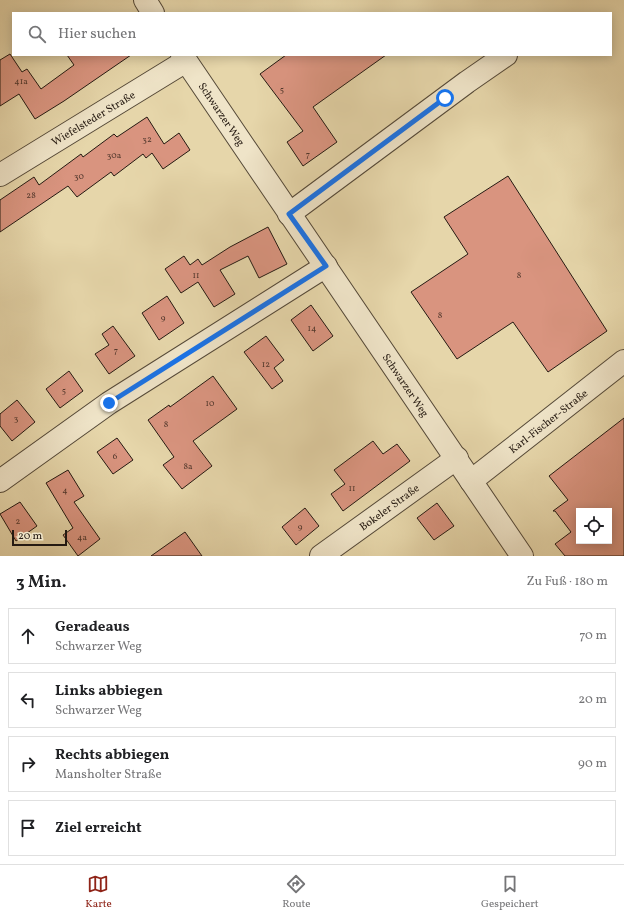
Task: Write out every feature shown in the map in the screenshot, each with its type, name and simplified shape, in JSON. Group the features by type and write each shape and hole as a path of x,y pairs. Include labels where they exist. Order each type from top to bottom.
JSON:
{"street":[{"path":"145,0 153,12"},
{"path":"289,214 505,56"},
{"name":"Schwarzer Weg","path":"184,58 522,556"},
{"name":"Wiefelsteder Straße","path":"0,174 184,58"},
{"path":"0,481 109,403 326,266"},
{"name":"Karl-Fischer-Straße","path":"471,481 624,361"},
{"name":"Bokeler Straße","path":"321,556 456,458"}],"building":[{"path":"10,54 22,72 27,69 41,89 74,65 68,56 130,56 35,119 19,94 0,106 0,60"},
{"path":"285,56 385,56 313,107 337,142 303,166 287,142 303,131 260,74"},
{"path":"147,117 164,144 179,133 190,150 163,169 152,153 146,158 143,154 114,176 111,172 77,197 68,186 0,232 0,200 34,177 39,185 81,154 83,157 114,134 117,137"},
{"path":"508,176 607,331 548,372 513,322 457,359 411,292 468,254 444,217"},
{"path":"268,227 287,264 259,278 248,256 220,270 235,294 214,307 198,282 181,293 165,269 184,256 190,265 198,259 202,265 230,247"},
{"path":"167,296 184,323 159,340 142,313"},
{"path":"311,305 333,336 313,351 291,320"},
{"path":"113,326 135,356 109,374 95,354 109,345 102,334"},
{"path":"266,336 284,360 274,368 283,381 272,389 244,352"},
{"path":"69,371 83,391 60,408 46,389"},
{"path":"213,376 237,409 193,441 212,466 182,489 163,465 174,457 148,420 169,405 170,407"},
{"path":"17,400 35,422 12,441 0,426 0,414"},
{"path":"624,418 624,556 565,556 555,544 571,532 555,511 553,511 568,500 549,476"},
{"path":"117,438 133,460 113,474 97,452"},
{"path":"373,441 383,454 397,444 410,461 343,511 331,494 345,484 334,470"},
{"path":"68,470 84,496 74,502 100,539 78,556 63,535 73,528 46,483"},
{"path":"20,502 37,526 16,541 0,514"},
{"path":"437,503 454,526 434,540 417,518"},
{"path":"305,508 319,526 296,545 282,527"},
{"path":"185,532 202,556 151,556"}],"route":[{"path":"109,403 326,266 289,214 445,98"}]}
